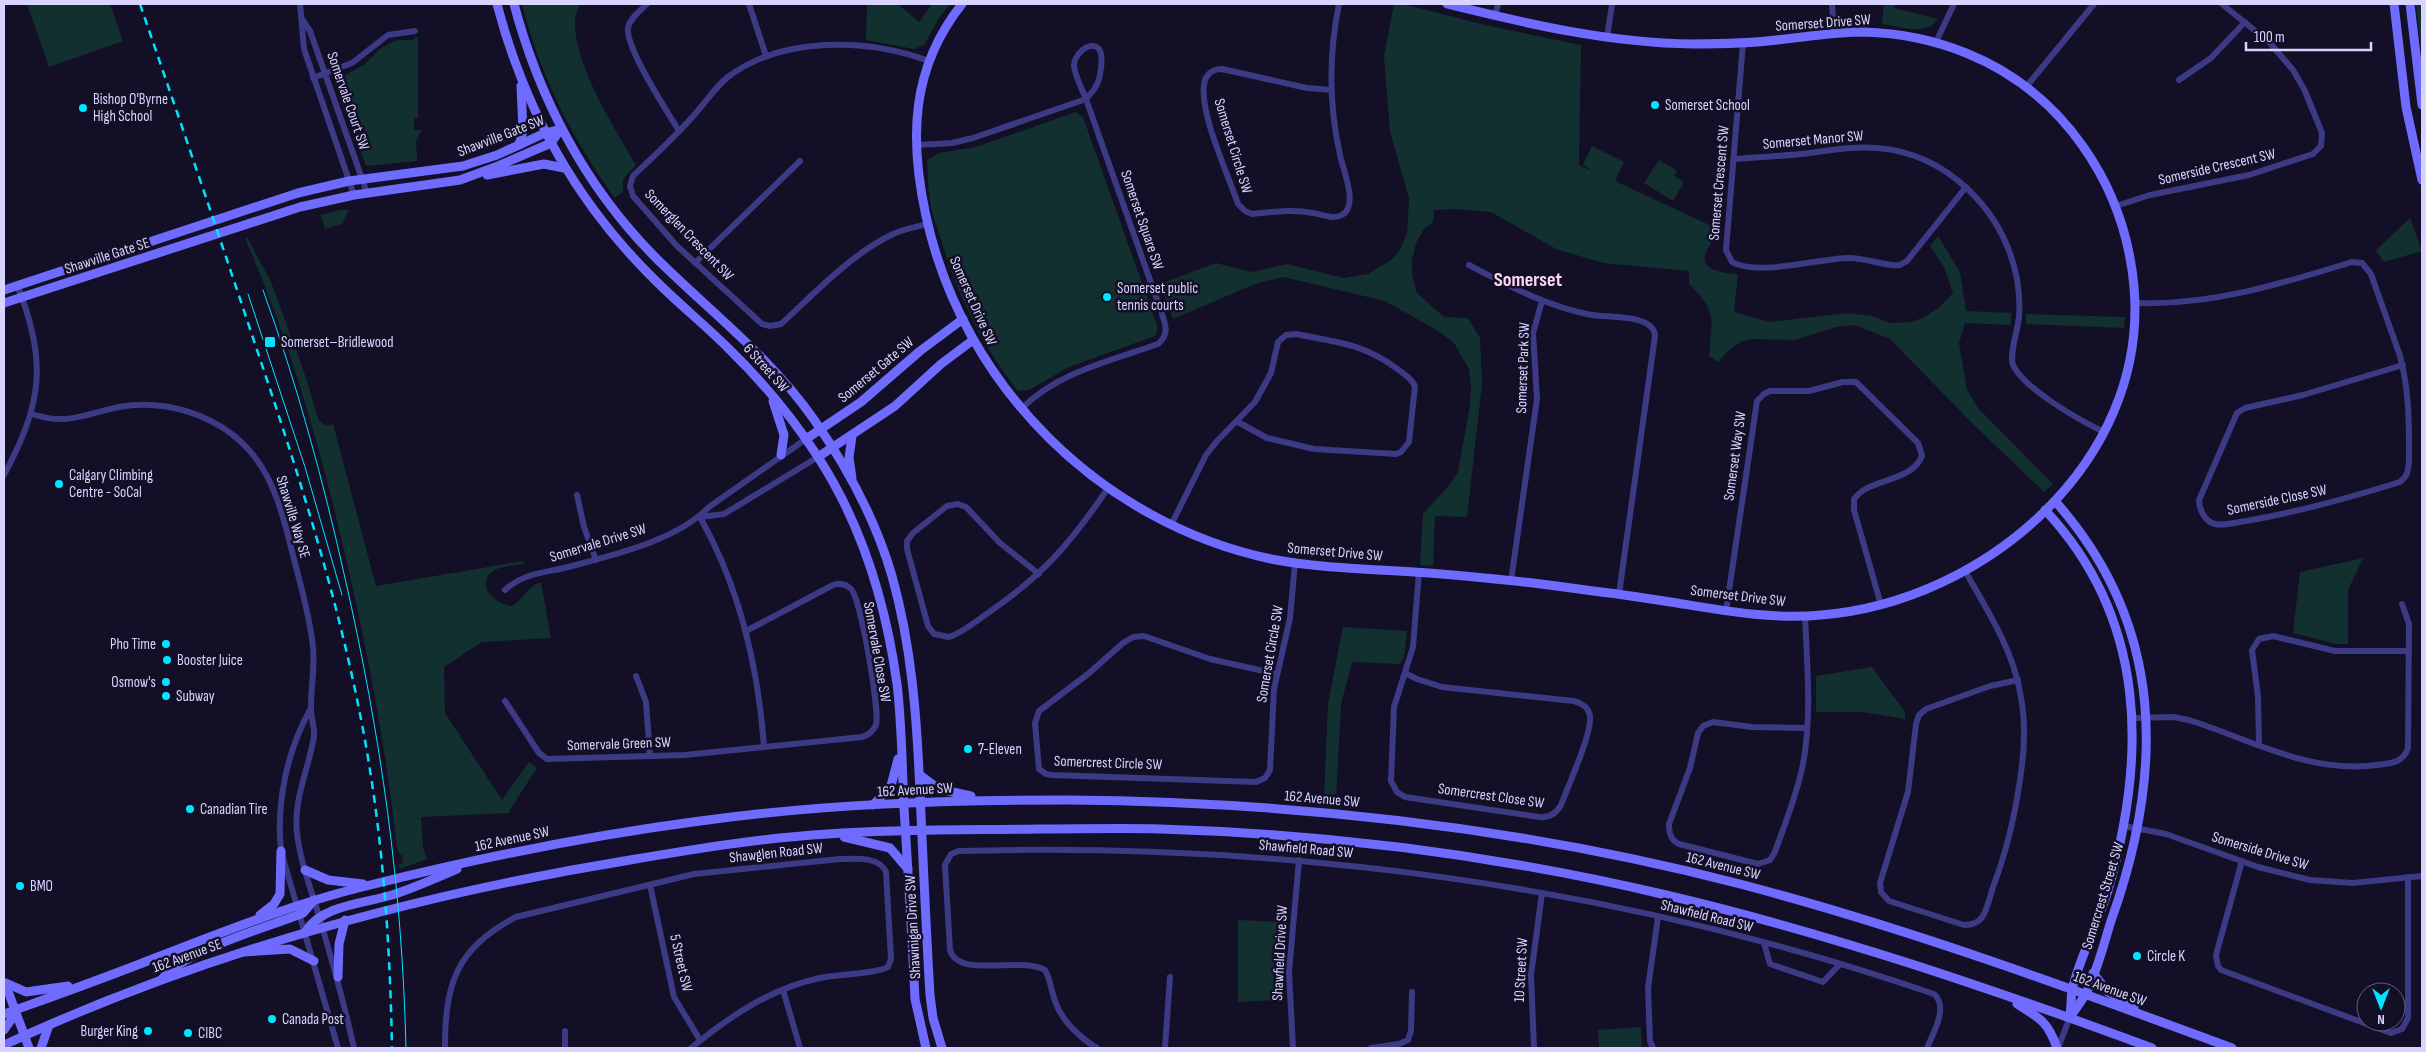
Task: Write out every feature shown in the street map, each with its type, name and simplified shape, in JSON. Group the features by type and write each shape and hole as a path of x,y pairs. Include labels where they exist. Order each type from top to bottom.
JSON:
{"main road":[{"name":"6 Street SW","path":"497,4 508,45 521,80 545,133 564,168 607,228 635,260 727,346 769,391 818,457 857,533 883,611 897,687 904,803"},
{"name":"6 Street SW","path":"514,4 527,49 561,129 592,180 631,231 660,262 761,357 794,394 832,448 854,485 876,532 891,573 902,613 912,672 921,802"},
{"name":"Somerset Drive SW","path":"962,4 946,26 929,60 918,108 916,145 920,184 928,224 941,269 973,340 1002,386 1022,409 1068,456 1108,488 1136,506 1172,525 1229,547 1295,563 1511,581 1619,594 1765,616 1837,614 1881,605 1920,592 1965,571 2010,541 2046,510 2084,464 2104,432 2117,403 2126,373 2132,343 2135,303 2128,249 2116,206 2102,175 2084,147 2063,120 2026,88 1973,56 1936,42 1895,34 1834,33 1743,43 1664,43 1607,38 1541,26 1447,4"},
{"path":"2394,4 2406,107 2422,180"},
{"path":"2410,4 2422,105"},
{"path":"519,145 523,131 521,80"},
{"name":"Shawville Gate SW","path":"214,221 298,193 349,181 463,166 545,133 561,129"},
{"name":"Shawville Gate SW","path":"218,234 300,207 354,195 460,180 551,143 561,129"},
{"path":"460,180 544,164 564,168"},
{"name":"Shawville Gate SE","path":"4,290 214,221"},
{"name":"Shawville Gate SE","path":"4,303 218,234"},
{"name":"Somerset Gate SW","path":"806,439 861,402 920,351 963,319"},
{"path":"818,457 895,406 941,364 973,340"},
{"path":"769,391 782,424 784,435 781,454"},
{"path":"852,436 849,458 854,485"},
{"name":"Somercrest Street SW","path":"2055,501 2091,547 2121,602 2137,650 2146,717 2144,769 2136,828 2119,899 2086,994 2070,1017"},
{"name":"Somercrest Street SW","path":"2046,510 2081,556 2105,599 2127,665 2133,718 2133,756 2124,826 2106,895 2072,990 2070,1017"},
{"path":"873,805 891,786 900,749"},
{"path":"920,775 939,789 956,794 996,800"},
{"name":"162 Avenue SW","path":"368,885 573,840 704,820 792,810 921,802 996,800 1159,801 1301,809 1436,824 1566,845 1684,871 1807,903 1964,951 2232,1048"},
{"name":"Shawinigan Drive SW","path":"921,802 930,995 933,1018 942,1048"},
{"name":"Shawinigan Drive SW","path":"904,803 915,999 926,1048"},
{"path":"306,931 310,924 345,920 386,911 533,875 724,845 824,834 922,830 1160,829 1296,837 1436,853 1608,882 1734,912 1827,937 2070,1017 2152,1048"},
{"path":"824,834 863,840 890,848 909,870"},
{"path":"256,919 278,899 281,888 281,851"},
{"path":"321,922 331,912 393,895 485,858"},
{"path":"305,870 328,880 368,885"},
{"path":"160,981 173,967 300,909 308,909 314,900 368,885"},
{"name":"162 Avenue SE","path":"4,1014 256,919 300,909"},
{"path":"338,977 339,944 345,920"},
{"name":"162 Avenue SE","path":"8,1045 49,1025 160,981 237,952 306,931"},
{"path":"237,952 255,953 290,949 314,961"},
{"path":"2093,973 2108,992 2154,1019"},
{"path":"5,981 26,992 98,980"},
{"path":"5,981 29,1048"},
{"path":"2002,994 2042,1019 2049,1027 2057,1048"},
{"path":"8,1045 4,1030 13,1017 15,1010"},
{"path":"41,1048 49,1025"}],"street":[{"name":"Somervale Court SW","path":"300,4 302,19 301,36 313,78 354,195"},
{"path":"647,4 630,23 629,36 654,92 679,131"},
{"path":"749,4 766,56"},
{"name":"Somerset Circle SW","path":"1332,90 1307,88 1222,68 1207,75 1204,84 1207,114 1238,204 1245,211 1252,214 1305,212 1334,217 1343,215 1349,209 1351,197 1339,153 1332,90 1334,37 1339,4"},
{"path":"1495,16 1498,4"},
{"path":"1607,38 1612,4"},
{"path":"1832,4 1834,33"},
{"path":"1936,42 1954,4"},
{"path":"2026,88 2094,4"},
{"name":"Somerside Crescent SW","path":"2116,206 2150,194 2249,175 2318,150 2322,140 2322,133 2305,90 2284,59 2269,42 2222,4"},
{"name":"Somervale Court SW","path":"302,19 310,30 367,193"},
{"path":"2179,80 2211,58 2245,22"},
{"path":"313,78 352,63 388,35 415,32"},
{"name":"Somerset Crescent SW","path":"1743,43 1726,252 1732,262 1741,265 1774,267 1851,258 1900,265 1907,261 1966,187"},
{"name":"Somerglen Crescent SW","path":"928,224 892,234 871,247 850,262 780,324 774,326 762,324 695,263 659,227 631,192 634,176 679,131 726,78 750,62 766,56 802,48 851,46 890,50 929,60"},
{"name":"Somerset Square SW","path":"1022,409 1047,386 1063,378 1158,344 1166,336 1164,320 1075,70 1074,62 1077,55 1092,46 1098,48 1102,56 1097,85 1086,99"},
{"path":"916,145 952,143 973,138 1086,99"},
{"name":"Somerset Manor SW","path":"1734,159 1854,148 1878,148 1913,156 1932,164 1966,187 1994,219 2012,260 2020,306 2012,354 2014,367 2039,392 2057,406 2104,432"},
{"path":"695,263 800,161"},
{"name":"Somerside Close SW","path":"2135,303 2177,304 2220,298 2259,290 2358,262 2366,266 2371,274 2403,365 2408,397 2408,469 2402,480 2347,499 2220,525 2212,523 2206,518 2199,504 2200,496 2237,413 2245,408 2303,395 2403,365"},
{"path":"1469,265 1542,301 1586,314 1647,322 1655,332 1619,594"},
{"path":"4,475 32,414 37,386 38,358 32,330 17,285"},
{"name":"Somerset Park SW","path":"1511,581 1537,399 1533,333 1542,301"},
{"path":"1172,525 1206,455 1217,440 1238,422 1255,402 1271,373 1278,342 1290,334 1360,347 1372,352 1408,376 1415,386 1408,442 1401,452 1396,454 1314,449 1267,438 1238,422"},
{"name":"Somerset Way SW","path":"1726,611 1757,401 1764,394 1770,392 1809,392 1848,381 1861,386 1918,443 1922,456 1912,470 1862,491 1854,499 1854,510 1881,605"},
{"name":"Shawville Way SE","path":"32,414 46,419 81,419 120,407 146,405 170,407 192,413 231,433 250,450 274,488 300,584 313,648 314,679 310,708 314,734 301,788 296,818 297,834 305,870 338,977 354,1048"},
{"name":"Somervale Drive SW","path":"700,517 709,507 781,454 806,439"},
{"name":"Somervale Drive SW","path":"505,590 514,582 528,575 596,560 644,544 700,517 724,514 818,457"},
{"path":"1039,574 1000,543 966,508 958,504 946,506 913,533 907,541 907,549 928,626 939,637 952,636 978,620 1039,574 1056,558 1081,528 1108,488"},
{"path":"577,495 584,527 596,560"},
{"path":"700,517 723,564 746,631 756,669 764,746"},
{"name":"Somerset Circle SW","path":"1265,778 1270,770 1272,707 1277,674 1290,618 1295,563"},
{"path":"1965,571 2003,638 2018,680 2023,711 2022,764 2009,838 1983,916 1974,924 1964,925 1889,901 1882,892 1880,883 1908,792 1916,724 1919,715 1926,709 1990,686 2018,680"},
{"name":"Somercrest Close SW","path":"1406,673 1417,679 1442,687 1574,701 1585,706 1590,715 1588,730 1561,805 1556,813 1550,816 1539,817 1405,796 1397,792 1391,781 1393,719 1396,698 1406,673 1413,647 1419,572"},
{"name":"Somervale Close SW","path":"746,631 833,585 845,585 854,593 863,628 872,681 876,721 874,728 867,735 764,746"},
{"path":"2133,718 2173,717 2188,720 2299,760 2334,767 2359,767 2399,761 2406,754 2408,748 2409,624 2402,604"},
{"path":"1805,616 1807,728 1797,788 1775,852 1770,860 1758,864 1679,844 1673,840 1669,833 1669,824 1690,768 1698,733 1703,726 1713,722 1752,727 1807,728"},
{"name":"Somercrest Circle SW","path":"1265,778 1256,782 1046,774 1039,769 1035,723 1037,715 1043,707 1088,674 1132,637 1144,636 1210,659 1277,674"},
{"path":"2259,745 2258,697 2252,650 2259,639 2273,636 2335,651 2409,651"},
{"path":"636,676 646,702 650,756"},
{"name":"Somervale Green SW","path":"505,701 544,758 685,755 764,746"},
{"name":"Shawville Way SE","path":"310,708 298,729 283,787 279,828 281,851 300,909 338,1048"},
{"name":"Somerside Drive SW","path":"2124,826 2166,834 2287,876 2318,881 2353,883 2422,876"},
{"name":"Shawfield Road SW","path":"1097,1048 1081,1037 1067,1021 1055,1002 1051,979 1045,970 1028,965 966,965 954,958 950,950 945,865 951,854 958,851 1129,850 1299,860 1399,870 1658,916 1840,964 1934,994 1939,1001 1939,1015 1927,1048"},
{"name":"Shawglen Road SW","path":"446,1048 446,1006 453,980 471,950 494,930 516,917 694,874 840,859 880,862 886,872 891,960 888,967 819,978 783,990 746,1008 691,1048"},
{"name":"Shawfield Drive SW","path":"1293,1048 1289,972 1299,860"},
{"path":"2242,860 2216,955 2218,966 2221,970 2391,1033 2402,1029 2408,1018 2408,877"},
{"name":"5 Street SW","path":"650,885 674,997 700,1040"},
{"name":"10 Street SW","path":"1534,1048 1531,975 1542,894"},
{"path":"1653,1048 1650,1041 1648,988 1658,916"},
{"path":"1764,943 1770,964 1823,982 1840,964"},
{"path":"1165,1048 1170,977"},
{"path":"783,990 800,1048"},
{"path":"1371,1048 1399,1044 1408,1040 1411,1031 1412,992"},
{"path":"2057,1048 2070,1017"},
{"path":"565,1031 565,1048"}],"green space":[{"path":"27,4 110,4 123,41 49,67"},
{"path":"522,4 580,4 575,20 577,40 583,62 592,85 636,165 623,179 623,192 615,198 585,153 559,106 538,55"},
{"path":"867,4 898,4 919,22 932,4 950,4 939,18 924,45 914,49 866,40"},
{"path":"1394,4 1402,4 1485,25 1581,45 1579,165 1596,173 1583,165 1592,146 1624,162 1615,181 1718,229 1707,250 1705,262 1714,270 1738,274 1734,312 1769,322 1848,313 1872,316 1890,323 1911,322 1925,317 1941,306 1953,293 1944,267 1930,246 1938,236 1960,272 1966,311 2011,313 2011,325 1965,323 1959,343 1967,390 1978,408 2053,484 2044,492 1971,422 1890,339 1855,325 1836,327 1795,340 1752,339 1740,342 1730,349 1718,362 1709,356 1712,324 1709,309 1689,284 1689,271 1603,263 1556,249 1491,212 1455,209 1434,210 1433,222 1424,229 1416,243 1412,260 1412,276 1417,293 1444,317 1468,318 1480,338 1482,384 1467,517 1435,516 1433,566 1420,565 1423,514 1450,484 1458,472 1470,405 1471,385 1469,369 1454,343 1440,332 1385,301 1283,277 1255,284 1173,319 1160,284 1216,263 1252,272 1287,264 1344,278 1368,274 1391,260 1400,250 1407,233 1409,198 1390,132 1384,56"},
{"path":"1884,4 1895,4 1894,8 1938,19 1927,28 1920,29 1882,24"},
{"path":"2416,4 2422,4 2422,57"},
{"path":"415,37 418,38 418,118 414,119 414,130 422,130 416,141 417,161 366,166 338,91 338,83 342,77 365,64 381,48 397,40 413,40"},
{"path":"1076,112 1083,117 1158,328 1155,336 1069,367 1029,390 1018,391 982,338 955,280 931,207 927,160 939,153 976,147"},
{"path":"1659,160 1677,171 1674,176 1684,182 1673,201 1644,183"},
{"path":"340,210 349,210 342,224 325,229 321,215"},
{"path":"2410,218 2422,251 2384,262 2376,250"},
{"path":"247,237 271,282 305,375 319,421 327,426 333,424 376,586 523,561 524,564 496,569 488,576 486,582 486,588 493,598 511,606 532,587 541,582 551,638 482,642 444,667 445,713 502,800 529,762 537,768 509,811 510,813 421,817 423,847 427,859 400,869 398,864 403,863 402,855 400,855 397,848 388,775 376,703 336,518 303,396 276,317 245,238"},
{"path":"2026,314 2125,317 2124,328 2026,324"},
{"path":"2363,558 2348,590 2348,644 2336,644 2293,633 2300,572"},
{"path":"1343,627 1407,631 1404,658 1400,664 1352,662 1341,704 1336,798 1324,797 1328,704"},
{"path":"1872,667 1905,712 1905,719 1862,712 1816,712 1816,676"},
{"path":"1238,920 1280,922 1283,924 1277,1000 1238,1002"},
{"path":"1641,1027 1642,1048 1599,1048 1598,1030"}],"tram line":[{"path":"263,290 298,397 328,505 358,637 388,812 400,928 406,1048"},
{"path":"248,294 305,467 342,595"}],"railway":[{"path":"140,4 285,436 316,535 342,634 354,684 371,774 381,852 387,930 392,1048"}],"place":[{"name":"Somerset School","path":"1655,105"},
{"name":"Bishop O'Byrne High School","path":"83,108"},
{"name":"Somerset public tennis courts","path":"1107,297"},
{"name":"Somerset–Bridlewood","path":"270,342"},
{"name":"Calgary Climbing Centre - SoCal","path":"59,484"},
{"name":"Pho Time","path":"166,644"},
{"name":"Booster Juice","path":"167,660"},
{"name":"Osmow's","path":"166,682"},
{"name":"Subway","path":"166,696"},
{"name":"7-Eleven","path":"968,749"},
{"name":"Canadian Tire","path":"190,809"},
{"name":"BMO","path":"20,886"},
{"name":"Circle K","path":"2137,956"},
{"name":"Canada Post","path":"272,1019"},
{"name":"Burger King","path":"148,1031"},
{"name":"CIBC","path":"188,1033"}],"district":[{"name":"Somerset","path":"1528,280"}]}
